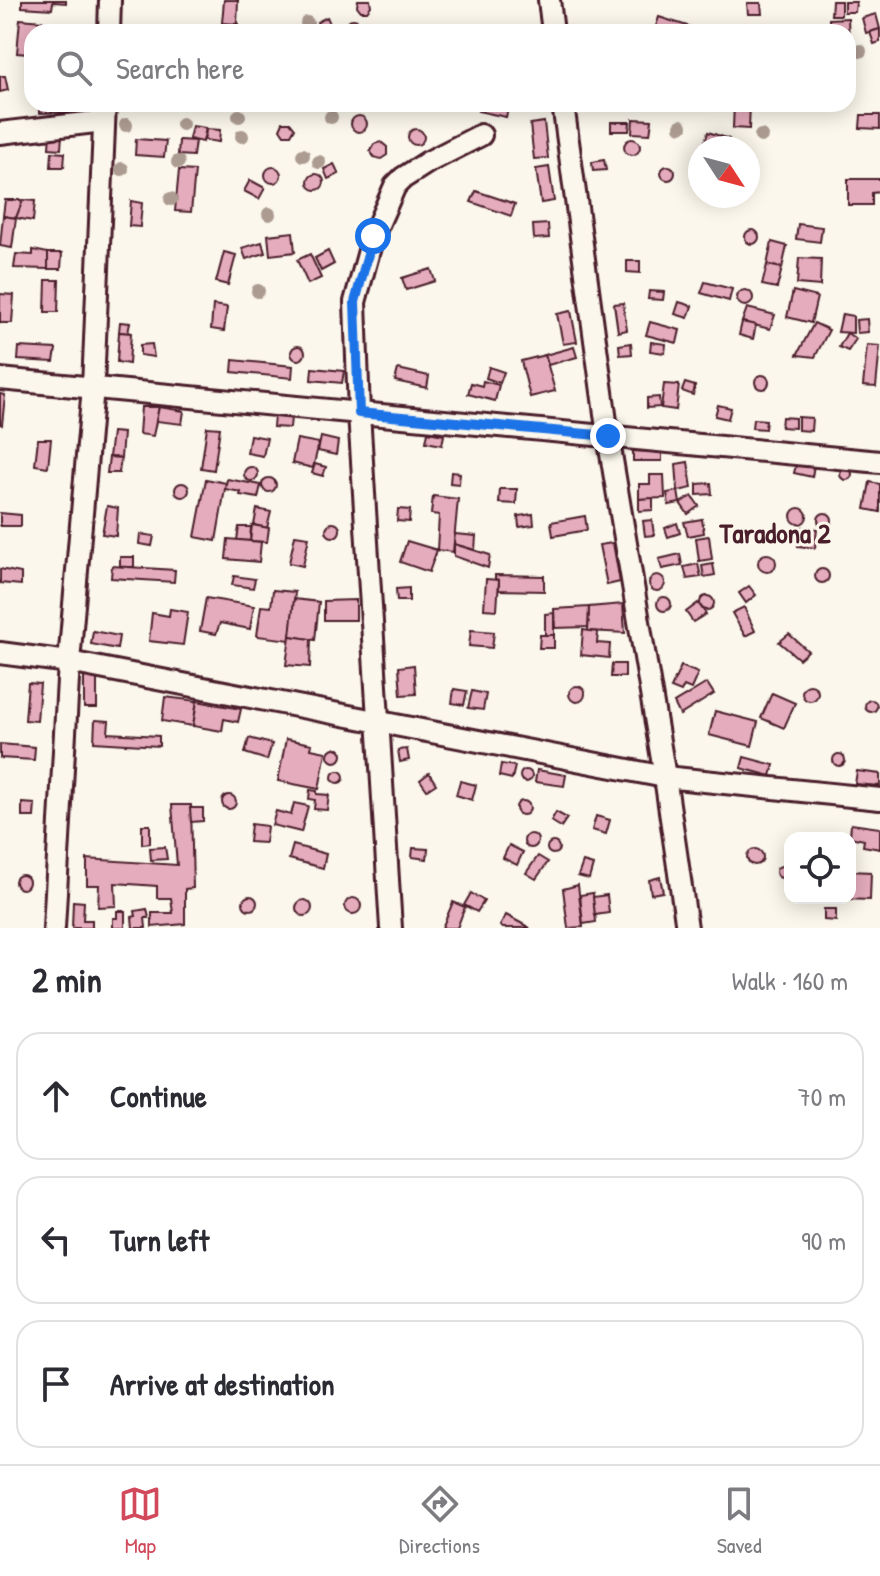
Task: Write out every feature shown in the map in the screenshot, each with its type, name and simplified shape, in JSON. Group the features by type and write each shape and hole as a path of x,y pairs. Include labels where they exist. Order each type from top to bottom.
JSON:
{"street":[{"path":"109,24 110,0"},
{"path":"549,0 552,24"},
{"path":"564,112 608,436 687,928"},
{"path":"0,133 105,113 93,387 69,662 54,928"},
{"path":"391,928 355,302 373,236 395,186 428,162 481,135"},
{"path":"0,379 880,462"},
{"path":"0,653 69,662 665,777 880,799"}],"building":[{"path":"22,0 66,0 66,3 53,2 52,9 22,7"},
{"path":"224,0 238,0 237,24 222,23"},
{"path":"358,0 370,0 371,6 367,11 361,11 357,6"},
{"path":"832,1 841,1 841,15 831,15"},
{"path":"844,2 856,2 855,12 844,12"},
{"path":"747,3 761,3 762,14 748,14"},
{"path":"876,14 880,29 866,33 862,18"},
{"path":"327,17 330,24 318,24"},
{"path":"659,17 681,24 657,24"},
{"path":"848,18 848,24 829,24 829,19"},
{"path":"20,19 42,21 42,24 24,24 24,54 17,53"},
{"path":"353,19 359,24 347,24"},
{"path":"880,29 880,42 874,44 870,32"},
{"path":"0,76 5,76 8,90 0,92"},
{"path":"483,112 507,112 506,117"},
{"path":"734,112 750,112 749,129 733,128"},
{"path":"861,115 880,115 880,129 860,128"},
{"path":"356,116 362,116 367,124 365,130 356,132 351,127 351,121"},
{"path":"633,119 652,120 650,134 632,133"},
{"path":"283,122 290,122 295,128 291,135 284,135 280,129"},
{"path":"544,122 548,158 534,159 530,124"},
{"path":"611,122 630,122 629,131 611,131"},
{"path":"192,126 206,128 203,142 189,139"},
{"path":"206,129 220,130 219,142 205,140"},
{"path":"413,129 419,129 424,137 422,143 413,145 408,140 408,134"},
{"path":"50,134 62,135 61,149 49,148"},
{"path":"136,139 166,141 164,157 135,155"},
{"path":"632,139 638,141 638,153 632,155 626,153 624,147 626,141"},
{"path":"179,140 195,141 193,156 178,155"},
{"path":"381,142 387,147 387,155 381,159 374,157 370,151 374,144"},
{"path":"52,152 65,153 64,167 51,167"},
{"path":"604,160 606,170 593,171 592,162"},
{"path":"334,164 339,174 328,179 324,169"},
{"path":"668,166 675,173 668,180 661,173"},
{"path":"270,167 276,167 281,175 279,181 270,183 265,178 265,172"},
{"path":"549,167 554,201 541,203 536,169"},
{"path":"179,170 195,171 191,212 175,211"},
{"path":"313,174 319,174 324,182 322,188 313,190 308,185 308,179"},
{"path":"848,179 880,179 880,192 872,193 872,205 848,205"},
{"path":"250,180 265,188 259,199 244,191"},
{"path":"476,191 515,204 511,216 471,202"},
{"path":"5,200 23,200 16,218 3,216"},
{"path":"23,200 35,201 33,221 16,218"},
{"path":"131,201 142,203 140,227 129,226"},
{"path":"3,216 16,218 12,248 0,246"},
{"path":"548,224 549,238 534,239 533,225"},
{"path":"798,224 822,227 820,242 796,239"},
{"path":"752,230 759,237 752,244 745,237"},
{"path":"293,232 295,252 270,255 268,235"},
{"path":"262,242 265,253 246,259 242,248"},
{"path":"772,242 787,246 782,268 767,265"},
{"path":"33,250 48,253 48,269 14,268 16,254 33,255"},
{"path":"328,251 334,264 321,271 315,258"},
{"path":"224,252 236,255 228,285 216,282"},
{"path":"48,253 62,253 61,269 48,269"},
{"path":"310,254 321,278 308,284 297,260"},
{"path":"799,258 821,259 820,286 797,284"},
{"path":"627,261 640,261 640,273 627,272"},
{"path":"767,265 782,268 777,288 762,285"},
{"path":"431,269 435,281 406,290 402,278"},
{"path":"46,280 59,280 58,312 45,312"},
{"path":"705,282 732,289 729,301 701,293"},
{"path":"742,290 748,290 753,298 751,304 742,306 737,301 737,295"},
{"path":"649,291 664,292 663,300 648,299"},
{"path":"793,291 817,297 811,323 787,317"},
{"path":"0,294 14,295 12,323 0,323"},
{"path":"679,302 692,306 688,318 675,314"},
{"path":"623,303 627,330 618,332 614,304"},
{"path":"213,305 227,307 224,331 211,329"},
{"path":"747,308 775,315 770,329 742,322"},
{"path":"571,311 577,342 563,344 557,314"},
{"path":"842,314 853,316 853,333 838,332"},
{"path":"867,319 868,332 857,333 856,320"},
{"path":"120,322 130,323 128,333 119,332"},
{"path":"650,322 680,330 677,343 646,335"},
{"path":"742,322 756,325 753,339 739,335"},
{"path":"814,323 829,330 815,357 797,355"},
{"path":"119,332 131,333 129,364 117,362"},
{"path":"847,333 856,339 848,351 839,347"},
{"path":"651,342 666,344 665,353 650,351"},
{"path":"631,343 632,354 620,355 619,345"},
{"path":"152,344 154,357 140,355 140,345"},
{"path":"867,345 880,346 876,387 863,386"},
{"path":"298,346 305,353 298,360 291,353"},
{"path":"19,347 56,349 54,362 18,360"},
{"path":"574,347 577,357 548,365 545,355"},
{"path":"545,355 555,391 530,397 521,361"},
{"path":"233,360 293,366 292,378 232,372"},
{"path":"489,367 504,372 500,383 486,378"},
{"path":"312,368 344,371 342,383 311,380"},
{"path":"398,369 429,376 427,388 395,381"},
{"path":"762,375 769,382 762,389 755,382"},
{"path":"483,381 499,385 495,401 468,394 471,383 482,386"},
{"path":"685,383 695,386 693,395 682,391"},
{"path":"664,384 679,385 676,410 661,408"},
{"path":"0,394 5,395 2,425 0,424"},
{"path":"659,397 660,407 647,408 647,398"},
{"path":"718,405 731,408 728,419 715,416"},
{"path":"141,407 159,407 153,436 139,434"},
{"path":"159,407 184,411 182,424 156,421"},
{"path":"274,415 291,417 290,428 273,427"},
{"path":"782,417 795,418 795,428 781,427"},
{"path":"798,417 812,418 811,431 798,430"},
{"path":"753,419 766,420 765,429 752,428"},
{"path":"207,427 220,428 214,470 201,468"},
{"path":"112,432 123,433 121,458 109,457"},
{"path":"428,432 444,435 442,445 426,442"},
{"path":"250,435 267,438 263,456 247,453"},
{"path":"321,437 338,441 336,455 318,451"},
{"path":"38,439 51,439 48,467 35,465"},
{"path":"297,439 319,443 313,468 292,463"},
{"path":"633,451 662,452 662,461 633,461"},
{"path":"109,457 121,458 119,473 107,473"},
{"path":"797,461 814,465 812,477 794,473"},
{"path":"688,462 692,488 678,491 676,464"},
{"path":"315,464 326,467 323,476 312,473"},
{"path":"251,467 258,474 251,481 244,474"},
{"path":"846,468 852,474 846,480 840,474"},
{"path":"451,472 460,473 459,484 450,483"},
{"path":"650,475 664,475 665,498 639,499 639,484 650,484"},
{"path":"269,478 276,485 269,492 262,485"},
{"path":"206,479 226,483 216,541 195,537"},
{"path":"227,479 261,485 258,498 225,489"},
{"path":"870,482 880,484 880,512 865,509"},
{"path":"182,483 189,490 182,497 175,490"},
{"path":"711,483 712,494 697,495 697,484"},
{"path":"500,489 517,489 516,504 499,503"},
{"path":"678,491 680,503 669,505 667,493"},
{"path":"433,496 458,499 453,552 437,550 439,515 431,514"},
{"path":"692,496 699,506 688,514 680,503"},
{"path":"653,498 653,510 639,511 639,499"},
{"path":"107,506 118,508 116,536 102,534"},
{"path":"799,508 807,516 799,524 791,516"},
{"path":"257,509 271,512 267,528 254,525"},
{"path":"398,509 410,510 409,522 397,521"},
{"path":"0,513 21,515 21,526 0,526"},
{"path":"825,513 832,520 825,527 818,520"},
{"path":"533,514 534,525 519,527 518,516"},
{"path":"585,516 587,530 553,536 551,522"},
{"path":"702,519 704,533 688,536 684,522"},
{"path":"652,520 654,535 645,536 643,521"},
{"path":"333,523 340,530 333,537 326,530"},
{"path":"677,523 680,533 668,537 665,528"},
{"path":"252,525 269,528 267,542 250,541"},
{"path":"239,527 251,527 250,541 237,540"},
{"path":"800,527 817,529 815,548 798,546"},
{"path":"140,534 154,536 152,546 139,544"},
{"path":"455,534 476,536 475,550 454,544"},
{"path":"295,535 309,537 303,566 289,563"},
{"path":"709,536 712,559 699,561 696,538"},
{"path":"228,539 261,542 259,562 226,559"},
{"path":"407,541 437,550 429,572 400,562"},
{"path":"613,543 620,582 607,585 599,545"},
{"path":"454,544 490,555 488,568 454,556"},
{"path":"680,554 682,565 662,569 659,559"},
{"path":"767,554 776,563 767,572 758,563"},
{"path":"120,557 134,557 134,567 120,567"},
{"path":"698,564 701,577 687,579 684,567"},
{"path":"713,564 715,575 704,577 702,566"},
{"path":"112,566 175,570 174,582 111,578"},
{"path":"0,569 21,573 21,585 0,583"},
{"path":"822,569 829,576 822,583 815,576"},
{"path":"495,575 544,576 544,591 499,590 499,580 495,579"},
{"path":"654,575 660,575 665,583 663,589 654,591 649,586 649,580"},
{"path":"234,576 255,579 253,588 232,585"},
{"path":"486,579 499,580 497,610 484,609"},
{"path":"749,586 756,595 746,603 739,593"},
{"path":"409,588 409,601 397,601 396,589"},
{"path":"273,590 295,592 290,640 257,636 261,606 271,607"},
{"path":"707,596 714,603 707,610 700,603"},
{"path":"664,597 671,604 664,611 657,604"},
{"path":"206,598 254,606 250,629 220,623 216,634 200,631"},
{"path":"294,599 319,602 315,640 290,636"},
{"path":"356,600 356,620 324,620 324,601"},
{"path":"698,603 706,614 693,622 686,612"},
{"path":"623,604 625,633 588,631 589,607"},
{"path":"589,607 588,627 555,628 554,609"},
{"path":"744,607 755,631 745,636 732,613"},
{"path":"170,609 188,612 183,645 149,641 152,613 169,616"},
{"path":"554,613 554,635 545,635 545,614"},
{"path":"471,630 494,632 492,648 469,646"},
{"path":"583,630 598,632 597,643 610,644 609,658 581,655"},
{"path":"93,631 119,636 117,649 91,644"},
{"path":"789,634 808,651 799,659 779,642"},
{"path":"540,635 554,635 554,648 539,648"},
{"path":"290,636 311,639 310,667 286,665"},
{"path":"612,664 625,664 625,677 611,677"},
{"path":"414,665 416,694 401,695 399,667"},
{"path":"681,666 698,673 691,689 684,686 681,692 671,688"},
{"path":"84,673 97,673 97,708 84,708"},
{"path":"28,683 40,684 37,721 25,720"},
{"path":"707,683 714,694 680,715 674,703"},
{"path":"810,685 816,687 816,699 810,701 804,699 802,693 804,687"},
{"path":"577,686 585,694 577,702 569,694"},
{"path":"454,689 467,691 464,705 452,703"},
{"path":"472,691 486,694 483,710 468,708"},
{"path":"772,693 795,703 784,728 761,718"},
{"path":"165,697 197,701 193,726 162,721"},
{"path":"871,700 877,706 871,712 865,706"},
{"path":"197,701 241,709 238,722 224,719 222,731 193,726"},
{"path":"715,711 758,722 752,746 709,735"},
{"path":"95,720 109,721 108,733 159,736 159,746 94,742"},
{"path":"249,738 272,744 267,760 245,753"},
{"path":"286,739 312,744 311,749 326,752 319,789 278,781"},
{"path":"0,744 35,747 34,760 0,758"},
{"path":"335,748 342,755 335,762 328,755"},
{"path":"407,749 409,760 400,762 398,750"},
{"path":"839,754 845,760 839,766 833,760"},
{"path":"744,757 774,765 771,776 741,768"},
{"path":"501,764 515,766 512,779 499,776"},
{"path":"526,770 532,776 526,782 520,776"},
{"path":"537,770 566,775 564,786 535,782"},
{"path":"338,771 344,777 338,783 332,777"},
{"path":"857,771 880,774 880,786 855,784"},
{"path":"429,773 436,784 427,790 420,780"},
{"path":"460,781 476,785 472,800 456,795"},
{"path":"310,790 329,795 327,810 314,809 315,800 309,799"},
{"path":"229,795 236,802 229,809 222,802"},
{"path":"523,801 530,808 523,815 516,808"},
{"path":"22,803 35,804 34,817 22,817"},
{"path":"294,803 308,806 301,832 272,825 276,811 291,815"},
{"path":"172,805 191,805 193,888 185,889 185,924 152,927 152,913 173,913 171,898 157,898 157,886 115,883 116,906 98,907 99,885 87,885 87,859 177,865"},
{"path":"190,808 203,808 203,821 191,822"},
{"path":"556,812 567,818 561,827 551,821"},
{"path":"596,816 610,820 606,834 592,830"},
{"path":"251,824 267,826 265,843 249,842"},
{"path":"851,824 880,828 880,849 863,846 864,840 856,838 856,832 850,832"},
{"path":"142,825 150,825 150,843 142,844"},
{"path":"531,834 538,841 531,848 524,841"},
{"path":"553,842 559,848 553,854 547,848"},
{"path":"293,845 326,854 323,868 289,859"},
{"path":"509,845 523,852 517,865 503,858"},
{"path":"165,847 167,859 151,860 150,848"},
{"path":"413,848 428,849 427,859 412,857"},
{"path":"755,849 763,857 755,865 747,857"},
{"path":"538,856 548,862 536,879 526,873"},
{"path":"583,862 593,865 589,879 578,876"},
{"path":"782,866 784,878 777,877 777,867"},
{"path":"856,871 871,872 870,900 856,899"},
{"path":"22,875 29,882 22,889 15,882"},
{"path":"660,877 663,892 651,894 649,880"},
{"path":"578,885 583,927 568,928 563,889"},
{"path":"471,893 484,901 477,912 464,905"},
{"path":"593,893 596,922 583,924 580,895"},
{"path":"607,895 609,913 595,915 593,897"},
{"path":"250,896 257,903 250,910 243,903"},
{"path":"353,898 361,906 353,914 345,906"},
{"path":"304,900 310,902 310,914 304,916 298,914 296,908 298,902"},
{"path":"73,901 84,902 83,920 92,920 92,928 72,928"},
{"path":"453,902 465,907 457,928 442,928"},
{"path":"147,909 149,918 145,918 146,928 133,928 135,911"},
{"path":"824,909 836,909 836,921 824,920"},
{"path":"117,911 125,911 125,928 113,928"},
{"path":"506,915 530,928 503,928 500,926"}],"district":[{"name":"Taradona 2","path":"775,533"}],"route":[{"path":"373,236 355,302 359,413 608,436"}]}
